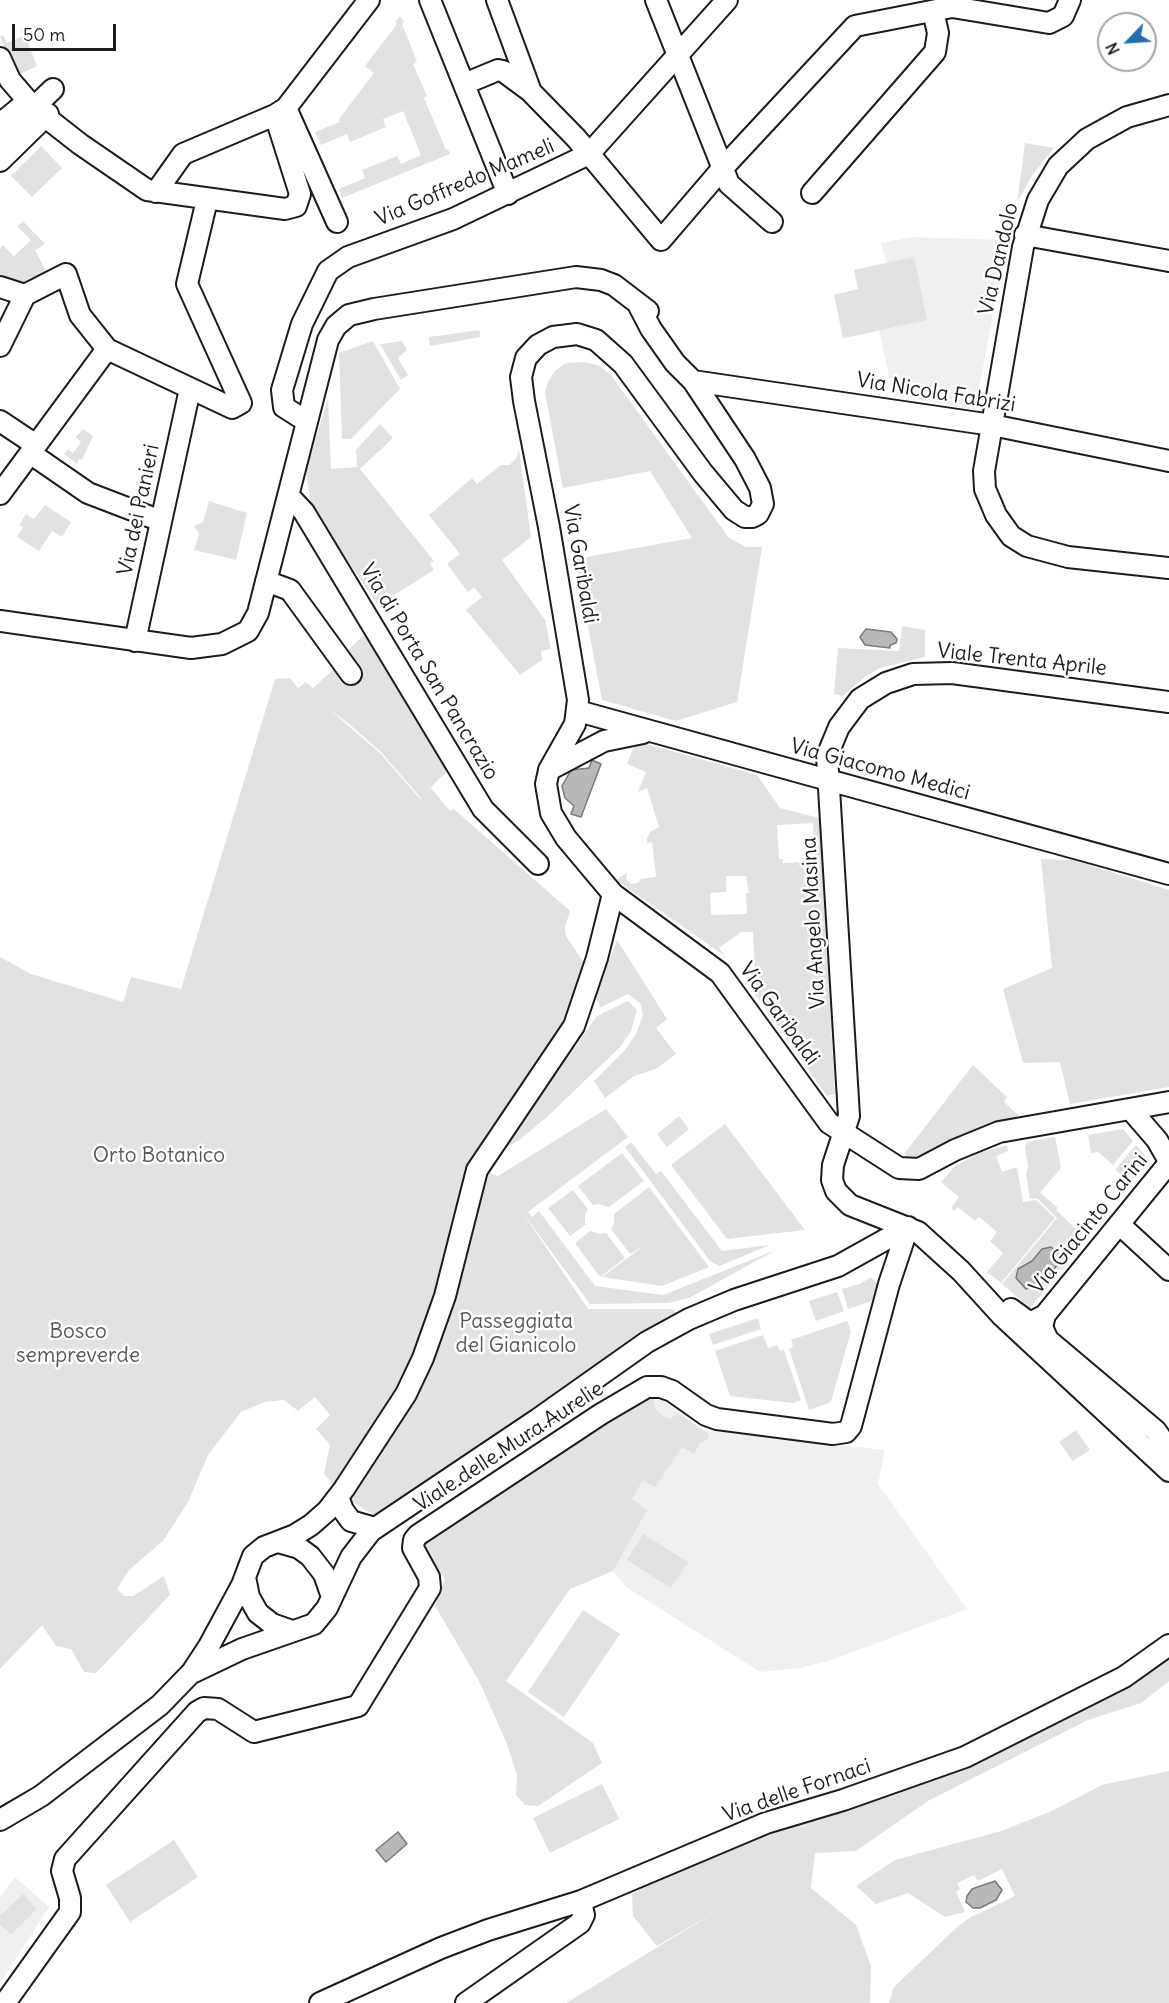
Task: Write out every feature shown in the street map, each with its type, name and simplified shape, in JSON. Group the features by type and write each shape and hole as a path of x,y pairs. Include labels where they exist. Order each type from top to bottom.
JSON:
{"street":[{"path":"156,192 183,154 280,112 369,0"},
{"path":"430,0 508,194"},
{"path":"497,0 531,92"},
{"path":"656,0 721,170 729,184 772,222"},
{"name":"Via Goffredo Mameli","path":"306,422 284,407 282,390 302,324 328,271 348,257 431,228 508,194 589,154 727,0"},
{"path":"464,84 498,70 503,71 531,92 589,154 661,240 721,170 855,26 952,8 1041,23 1059,19 1067,11 1070,0"},
{"path":"812,193 934,52 938,33 933,11"},
{"path":"0,58 9,80 40,112 128,177 147,190 156,192 285,209 296,206 300,194 280,112"},
{"path":"0,161 40,112 53,89"},
{"path":"0,124 23,105 40,112"},
{"name":"Via Dandolo","path":"992,425 1025,236 1043,189 1070,153 1109,125 1143,111 1169,105"},
{"path":"0,140 40,112"},
{"path":"280,112 337,222"},
{"path":"0,346 26,295 66,274 80,315 108,349 232,408 241,403 187,284 207,200"},
{"path":"1025,236 1169,261"},
{"name":"Via Garibaldi","path":"0,621 191,648 212,646 239,638 252,628 290,496 306,422 328,340 336,326 349,315 374,309 576,277 608,282 621,289 639,306 639,311 670,357 693,381 758,483 763,504 755,516 740,515 728,503 622,364 600,343 582,334 564,334 542,342 526,358 521,377 524,401 549,527 578,711 572,730 549,770 546,790 555,820 579,856 613,894 720,974 829,1123 903,1170 919,1169 955,1150 1008,1130 1131,1110"},
{"path":"0,287 26,295"},
{"path":"0,494 8,469 33,449 108,349"},
{"name":"Via Nicola Fabrizi","path":"693,381 992,425 1169,461"},
{"name":"Via dei Panieri","path":"135,641 190,389"},
{"path":"0,421 88,493 161,521"},
{"path":"992,425 984,465 986,489 996,515 1016,540 1050,554 1169,568"},
{"name":"Via di Porta San Pancrazio","path":"290,496 304,512 483,809 538,864"},
{"path":"266,580 290,590 351,674"},
{"name":"Viale Trenta Aprile","path":"830,782 829,748 850,711 873,689 906,676 952,673 1169,702"},
{"name":"Via Giacomo Medici","path":"578,711 1169,874"},
{"path":"549,770 604,741 648,732"},
{"name":"Via Angelo Masina","path":"830,782 849,1116 833,1165 833,1185 844,1200 860,1209 908,1227"},
{"path":"0,1820 41,1796 121,1737 160,1705 192,1672 218,1631 253,1556 264,1547 311,1525 338,1497 400,1404 418,1371 443,1305 477,1170 572,1031 590,980 613,894"},
{"path":"1169,1102 1131,1110 1157,1140 1169,1162"},
{"name":"Via Giacinto Carini","path":"1046,1315 1169,1162"},
{"path":"1119,1224 1169,1270"},
{"path":"192,1672 236,1652 317,1621 332,1597 351,1557 364,1538 375,1528 538,1419 647,1342 689,1319 734,1300 838,1266 908,1227 918,1232 961,1271 1026,1322 1035,1323 1046,1315"},
{"name":"Viale delle Mura Aurelie","path":"4,2003 70,1912 70,1898 62,1871 65,1858 197,1712 204,1708 218,1709 254,1732 358,1706 430,1588 429,1577 413,1548 418,1534 601,1414 647,1387 661,1387 672,1391 706,1415 717,1419 833,1434 846,1432 850,1426 889,1284 908,1227"},
{"path":"961,1271 1002,1316 1169,1471"},
{"path":"1046,1315 1042,1327 1048,1340 1156,1431 1168,1446"},
{"path":"1050,1359 1073,1372 1137,1427 1168,1446"},
{"path":"338,1497 345,1514 351,1521 375,1528"},
{"path":"278,1542 299,1548 310,1556 324,1574 332,1597"},
{"path":"245,1577 249,1597 258,1613 273,1624 292,1631"},
{"name":"Via delle Fornaci","path":"320,2003 376,1976 464,1939 581,1901 766,1824 965,1757 1114,1682 1169,1645"},
{"path":"466,2003 580,1923 584,1914 581,1901"}],"shaded area":[{"path":"911,237 1007,240 975,410 893,395 879,331 843,338 834,295 858,289 854,270 886,263 881,243"},
{"path":"866,629 891,632 897,639 896,643 890,645 890,648 865,645 860,637"},
{"path":"592,760 601,764 581,817 571,814 574,806 565,798 562,786 571,770 589,768"},
{"path":"1051,1247 1060,1254 1062,1259 1050,1274 1036,1280 1032,1287 1026,1289 1016,1278 1018,1269 1032,1261 1042,1249"},
{"path":"650,1394 660,1397 703,1430 885,1450 878,1484 967,1609 832,1660 800,1668 760,1672 626,1587 613,1571"},
{"path":"398,1832 407,1844 386,1862 376,1850"},
{"path":"15,1877 49,1907 0,1983 0,1897"},
{"path":"995,1881 1002,1890 996,1900 980,1908 973,1908 966,1902 972,1889"}],"green space":[{"path":"400,16 417,62 413,64 427,96 424,98 446,150 448,149 450,154 342,198 339,189 365,178 362,170 397,156 401,164 421,155 403,111 383,119 386,127 350,142 347,134 321,145 315,132 340,122 339,119 374,73 365,66 397,24 395,22"},
{"path":"23,29 26,35 34,32 36,36 27,41 37,66 16,76 0,36 3,35 7,43 23,36 21,30"},
{"path":"1025,143 1054,148 1033,174 1017,203"},
{"path":"41,146 62,168 32,197 11,176"},
{"path":"23,221 45,244 35,250 48,275 21,283 0,277 0,249 3,245 14,256 31,240 17,226"},
{"path":"914,257 927,320 843,338 834,295 858,289 854,270"},
{"path":"479,330 481,337 430,346 429,337"},
{"path":"373,341 400,389 351,439 342,439 339,353"},
{"path":"402,341 407,350 398,358 408,375 401,380 380,344"},
{"path":"583,362 598,365 611,375 729,538 746,547 762,547 737,702 676,721 602,700 575,559 692,538 650,471 563,488 545,393 548,381 555,371 566,363"},
{"path":"328,398 331,469 357,467 356,450 380,424 393,438 360,469 434,561 430,564 434,570 378,605 311,507 306,471"},
{"path":"83,429 93,436 82,460 79,459 77,464 64,454 68,449 73,453 81,442 76,437"},
{"path":"519,450 531,537 502,560 545,620 551,649 541,651 542,660 520,675 466,610 482,597 474,587 468,592 447,564 460,554 429,515 472,478 477,484 501,465 509,465 516,459"},
{"path":"209,501 247,513 236,560 194,550 199,534 194,526 203,522"},
{"path":"45,505 71,522 62,537 52,531 39,551 17,537 23,527 19,525 26,514 34,519"},
{"path":"902,626 925,630 925,657 880,668 866,676 843,696 834,694 838,648 899,651"},
{"path":"365,634 451,769 440,778 421,798 431,788 450,811 454,809 570,911 565,927 566,936 588,969 570,1024 574,1049 596,1017 628,1001 637,1010 631,1031 621,1046 547,1117 518,1141 494,1153 487,1172 498,1176 606,1109 628,1137 528,1212 532,1217 539,1211 595,1286 663,1295 776,1250 689,1298 668,1303 590,1304 520,1209 588,1309 674,1309 677,1318 376,1516 347,1499 324,1474 330,1445 316,1429 330,1415 315,1397 298,1411 284,1400 265,1402 241,1412 208,1455 188,1502 163,1541 129,1570 117,1589 124,1596 133,1596 164,1576 170,1595 96,1673 84,1672 71,1649 56,1646 42,1625 0,1669 0,957 31,974 123,1002 131,977 181,989 275,679 290,678 298,688 306,682 313,688 345,659 346,652","holes":["330,710 380,751 421,798 379,752"]},
{"path":"636,741 757,775 780,808 819,818 835,1094 827,1096 750,987 758,981 755,973 753,932 741,932 719,948 725,956 616,880 627,873 626,879 631,884 638,883 641,879 656,877 652,842 647,843 647,839 650,832 659,827 647,788 638,792 646,772 627,764","holes":["813,823 815,857 802,858 802,862 783,863 783,859 779,859 777,825","726,876 746,876 749,893 746,893 747,914 711,915 710,893 726,892"]},
{"path":"1041,859 1073,860 1169,890 1169,1087 1070,1104 1060,1062 1023,1063 1003,989 1052,968"},
{"path":"617,940 667,1019 656,1028 676,1054 656,1069 634,1076 605,1098 594,1081 625,1050 636,1034 643,1015 641,1004 628,994 599,1008 600,1004 595,998 594,983 600,964 609,961"},
{"path":"973,1065 1007,1097 1004,1102 1019,1116 964,1134 912,1160 904,1154"},
{"path":"679,1116 689,1129 667,1147 657,1134"},
{"path":"725,1124 805,1230 727,1239 671,1165"},
{"path":"1123,1129 1133,1141 1113,1165 1098,1152 1091,1153 1088,1135"},
{"path":"1055,1137 1061,1168 1040,1193 1058,1208 1056,1210 1081,1234 1062,1263 1066,1266 1055,1273 1058,1275 1030,1308 1002,1284 1057,1218 1037,1198 1030,1199 1025,1147 1027,1142"},
{"path":"631,1142 656,1174 661,1171 722,1251 770,1245 719,1266 710,1261 625,1147"},
{"path":"1007,1145 1008,1151 996,1156 1002,1172 1017,1167 1023,1202 1036,1200 1055,1218 1001,1283 987,1272 1003,1253 990,1241 997,1232 979,1217 975,1221 958,1207 954,1211 951,1208 959,1197 941,1182 954,1167 979,1153"},
{"path":"1136,1145 1146,1157 1127,1179 1115,1170"},
{"path":"622,1153 644,1181 609,1207 593,1205 578,1186"},
{"path":"649,1187 709,1267 662,1286 602,1277 645,1245 630,1254 611,1229 614,1224 614,1214"},
{"path":"573,1190 588,1209 585,1215 585,1225 570,1236 548,1208"},
{"path":"590,1231 606,1233 625,1258 600,1277 575,1243"},
{"path":"871,1277 877,1283 872,1301 848,1309 842,1289 860,1284"},
{"path":"837,1292 844,1311 816,1321 809,1301"},
{"path":"758,1318 761,1329 713,1345 709,1334"},
{"path":"847,1321 851,1331 831,1402 809,1410 789,1349 793,1347 791,1340"},
{"path":"763,1335 768,1348 777,1345 780,1351 784,1350 801,1400 793,1403 730,1396 715,1351"},
{"path":"648,1394 653,1397 655,1409 664,1417 671,1419 677,1413 709,1434 707,1440 700,1443 694,1454 682,1447 655,1487 643,1480 632,1499 647,1510 613,1571 570,1589 506,1681 593,1743 602,1763 538,1806 525,1805 516,1795 517,1775 507,1744 479,1681 435,1606 445,1579 425,1553 425,1540"},
{"path":"1076,1430 1090,1450 1073,1461 1059,1442"},
{"path":"643,1534 688,1562 671,1588 627,1560"},
{"path":"583,1610 620,1634 564,1717 528,1692"},
{"path":"1169,1648 1169,1681 1141,1703 1088,1720 928,1801 856,1851 815,1853 811,1888 856,1925 871,1966 870,2003 566,2003 722,1908 657,1946 633,1916 632,1894 719,1847 872,1796"},
{"path":"1169,1771 1169,2003 889,2003 894,1987 955,1929 969,1918 1015,1896 1002,1869 978,1881 974,1875 957,1883 960,1889 956,1892 965,1912 945,1917 908,1893 876,1904 856,1886 895,1860 1001,1831 1052,1811 1102,1785"},
{"path":"602,1784 619,1819 550,1853 533,1818"},
{"path":"174,1840 198,1877 130,1922 106,1885"},
{"path":"23,1894 37,1909 11,1935 0,1924 0,1916"}],"park label":[{"name":"Orto Botanico","path":"159,1156"},
{"name":"Passeggiata del Gianicolo","path":"516,1334"},
{"name":"Bosco sempreverde","path":"78,1344"}]}
